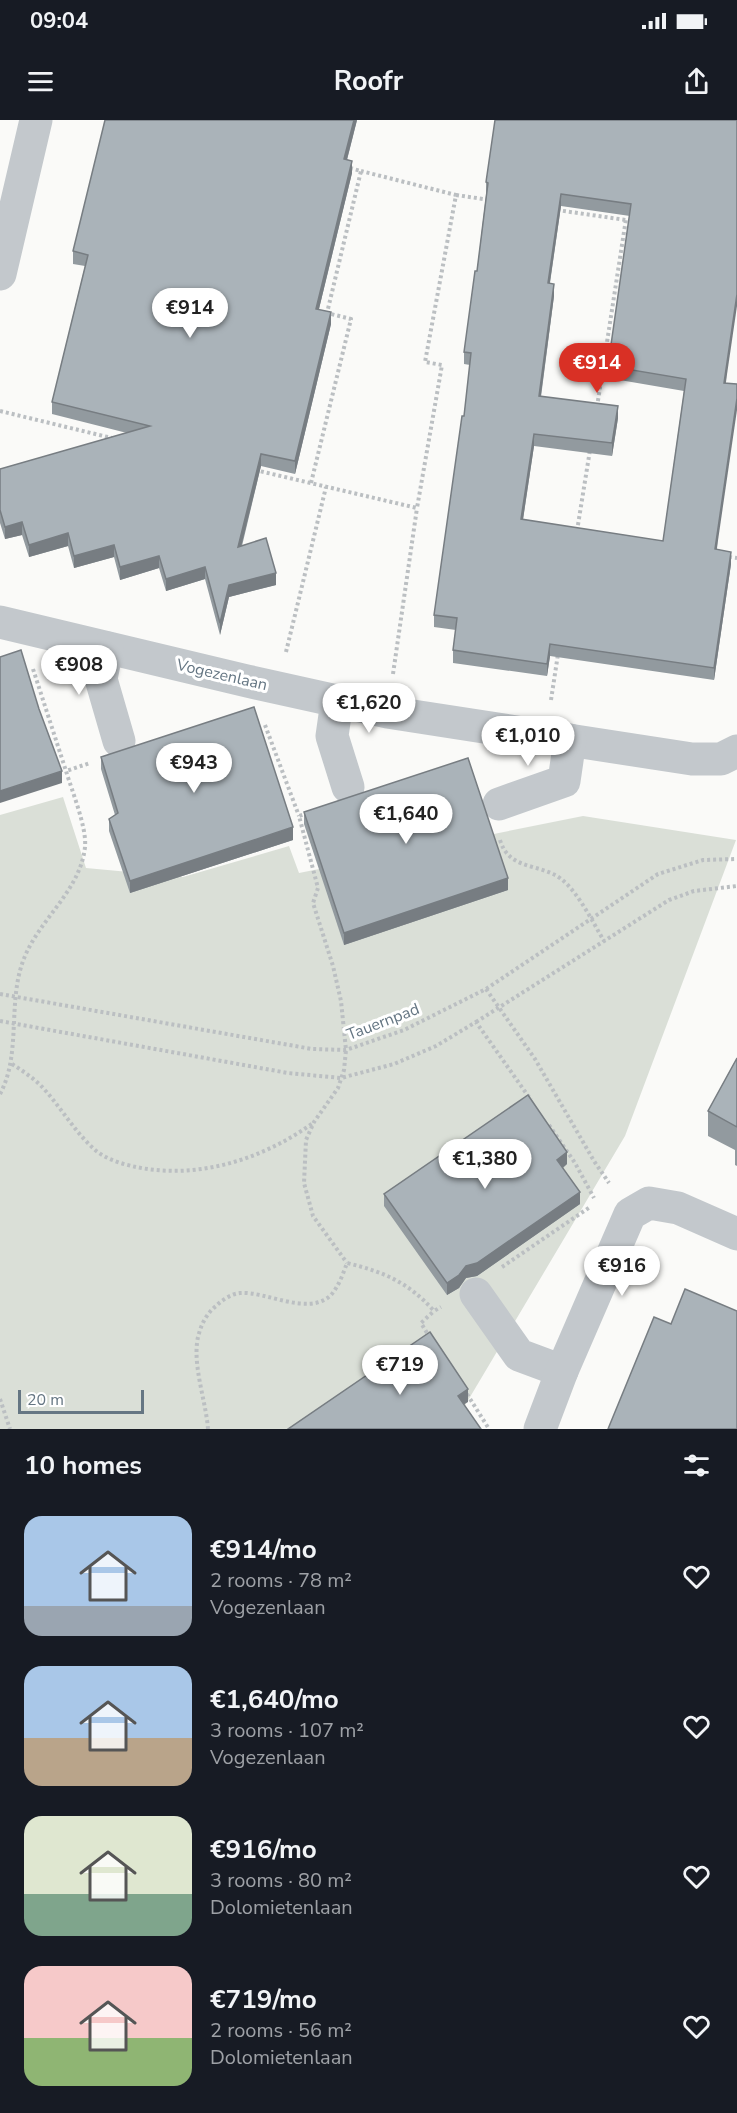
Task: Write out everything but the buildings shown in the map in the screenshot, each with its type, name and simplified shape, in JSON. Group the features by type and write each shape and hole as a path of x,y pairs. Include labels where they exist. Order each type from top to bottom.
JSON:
{"street":[{"path":"0,274 36,120"},
{"name":"Vogezenlaan","path":"0,621 387,712 692,759 721,759 737,751"},
{"path":"107,648 101,679 119,741"},
{"path":"337,700 332,736 348,787"},
{"path":"499,804 564,781 558,739"},
{"path":"540,1429 562,1371 630,1214 649,1203 678,1208 737,1234"},
{"path":"474,1291 519,1355 562,1371"}],"path":[{"path":"339,165 456,195 495,201"},
{"path":"310,483 351,319 327,313 361,171"},
{"path":"387,712 417,508 442,365 424,362 456,195"},
{"path":"549,209 637,221"},
{"path":"595,419 626,219"},
{"path":"0,411 122,440"},
{"path":"577,536 591,442"},
{"path":"244,468 417,508"},
{"path":"278,688 326,487"},
{"path":"726,556 737,558"},
{"path":"558,654 558,739"},
{"path":"0,1094 12,1064 15,997 22,963 32,941 71,886 85,848 85,836 66,771 32,667"},
{"path":"263,719 298,816 318,888 313,903 333,966 341,1001 346,1050 341,1078 329,1102 314,1122 306,1140 304,1163 306,1199 323,1232 347,1263 373,1269 395,1279 410,1288 434,1311"},
{"path":"66,771 124,751 119,741"},
{"path":"298,816 351,797 348,787"},
{"path":"499,804 489,805 502,850 509,857 524,865 556,874 567,884 604,941"},
{"name":"Tauernpad","path":"0,994 312,1049 346,1050 404,1030 486,989 657,874 703,860 737,859"},
{"path":"0,1021 288,1073 341,1078 404,1059 436,1046 669,900 694,891 721,886 737,886"},
{"path":"486,989 535,1059 594,1161 630,1214"},
{"path":"476,1022 536,1107"},
{"path":"12,1064 43,1088 96,1152 122,1164 154,1171 191,1170 232,1163 268,1150 297,1135 314,1122"},
{"path":"433,1342 421,1323 434,1311 474,1291 597,1202 575,1163 542,1116"},
{"path":"208,1429 197,1339 203,1320 212,1309 225,1298 240,1293 311,1304 329,1296 347,1263"},
{"path":"464,1390 489,1429"},
{"path":"0,1399 10,1429"}],"shaded area":[{"path":"63,797 86,868 183,877 289,846 299,873 583,816 736,840 625,1136 451,1429 0,1429 0,815"}]}
